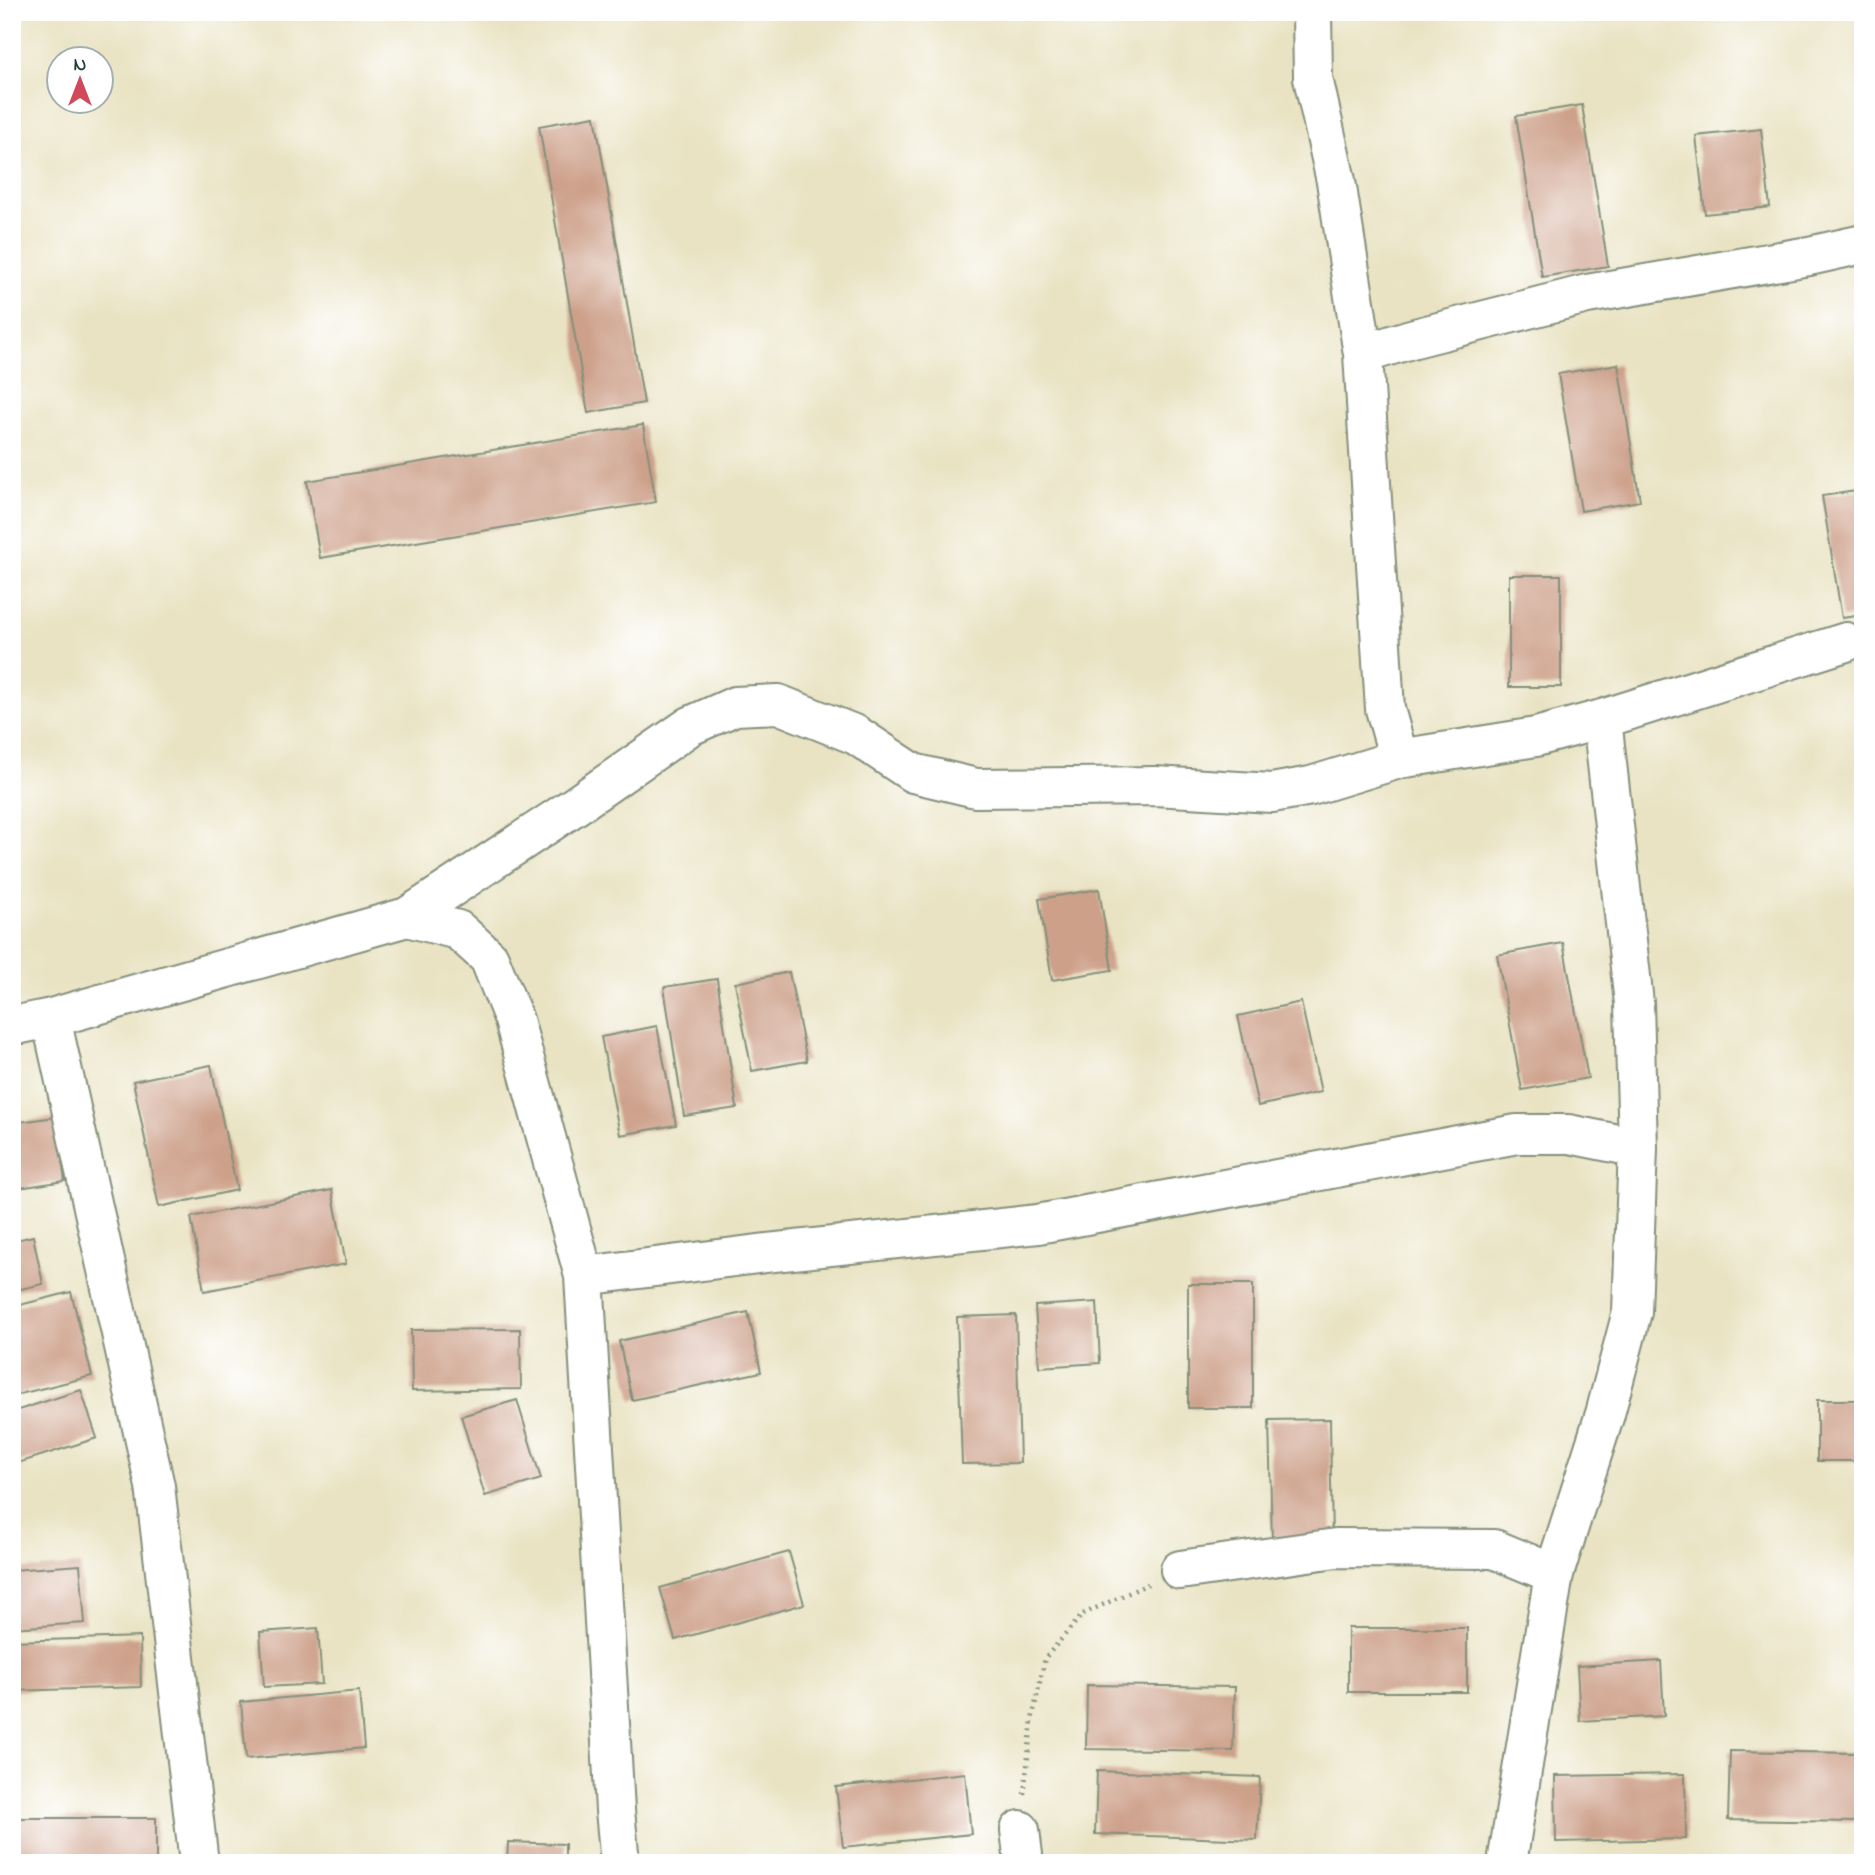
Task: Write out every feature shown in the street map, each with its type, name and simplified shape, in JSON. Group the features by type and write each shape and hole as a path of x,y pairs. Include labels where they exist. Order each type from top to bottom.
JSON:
{"street":[{"path":"1312,12 1313,78 1336,181 1363,354 1385,709 1399,759"},
{"path":"1363,354 1587,294 1809,256 1863,244"},
{"path":"12,1026 51,1018 407,918 690,726 735,706 778,704 856,735 913,773 976,788 1155,786 1272,793 1311,786 1399,759 1536,737 1602,719 1846,642"},
{"path":"1507,1863 1554,1574 1605,1414 1632,1312 1638,1149 1634,1003 1602,719"},
{"path":"407,918 458,930 489,958 514,1020 584,1276 620,1863"},
{"path":"51,1018 155,1486 199,1863"},
{"path":"584,1276 766,1253 1038,1224 1517,1133 1569,1133 1638,1149"},
{"path":"1180,1570 1336,1548 1494,1549 1554,1574"}],"path":[{"path":"1022,1846 1032,1720 1045,1658 1083,1614 1180,1570"}],"building":[{"path":"1582,105 1608,266 1542,277 1516,116"},
{"path":"595,116 644,403 588,413 539,126"},
{"path":"1761,129 1770,207 1705,214 1696,136"},
{"path":"1618,364 1640,501 1581,511 1558,374"},
{"path":"643,425 656,502 320,558 307,481"},
{"path":"1863,490 1863,615 1842,618 1822,496"},
{"path":"1509,575 1561,575 1561,687 1509,687"},
{"path":"1099,889 1112,970 1052,980 1039,899"},
{"path":"1563,943 1588,1078 1522,1090 1497,955"},
{"path":"789,972 807,1061 752,1071 735,983"},
{"path":"717,979 737,1108 684,1116 664,987"},
{"path":"1301,1002 1321,1092 1258,1106 1238,1016"},
{"path":"657,1026 676,1125 620,1135 601,1037"},
{"path":"211,1065 237,1190 159,1207 133,1081"},
{"path":"56,1117 65,1181 12,1189 12,1123"},
{"path":"332,1190 346,1264 204,1291 191,1217"},
{"path":"33,1236 43,1284 12,1291 12,1241"},
{"path":"1188,1284 1253,1284 1253,1408 1188,1408"},
{"path":"71,1292 92,1376 12,1396 12,1307"},
{"path":"1097,1302 1100,1363 1039,1367 1035,1306"},
{"path":"748,1312 761,1372 632,1400 619,1341"},
{"path":"1016,1315 1020,1463 962,1464 957,1317"},
{"path":"520,1329 521,1389 412,1391 411,1330"},
{"path":"81,1390 97,1438 12,1465 12,1412"},
{"path":"517,1400 541,1479 485,1496 461,1416"},
{"path":"1817,1400 1863,1400 1863,1461 1817,1461"},
{"path":"1330,1419 1332,1542 1272,1543 1269,1420"},
{"path":"789,1552 804,1604 675,1640 660,1588"},
{"path":"80,1565 85,1623 12,1628 12,1570"},
{"path":"318,1628 322,1684 264,1687 260,1632"},
{"path":"1348,1628 1467,1628 1467,1692 1348,1692"},
{"path":"140,1637 141,1687 12,1691 12,1641"},
{"path":"1661,1661 1664,1716 1580,1721 1577,1666"},
{"path":"1087,1685 1235,1687 1233,1751 1086,1749"},
{"path":"359,1691 364,1748 246,1759 241,1702"},
{"path":"1730,1751 1858,1753 1857,1822 1728,1820"},
{"path":"1097,1771 1260,1777 1257,1840 1095,1834"},
{"path":"965,1773 971,1834 843,1847 836,1787"},
{"path":"1685,1774 1686,1839 1556,1842 1555,1776"},
{"path":"15,1818 156,1818 156,1863 15,1863"},
{"path":"508,1842 565,1844 565,1863 507,1863"}]}
